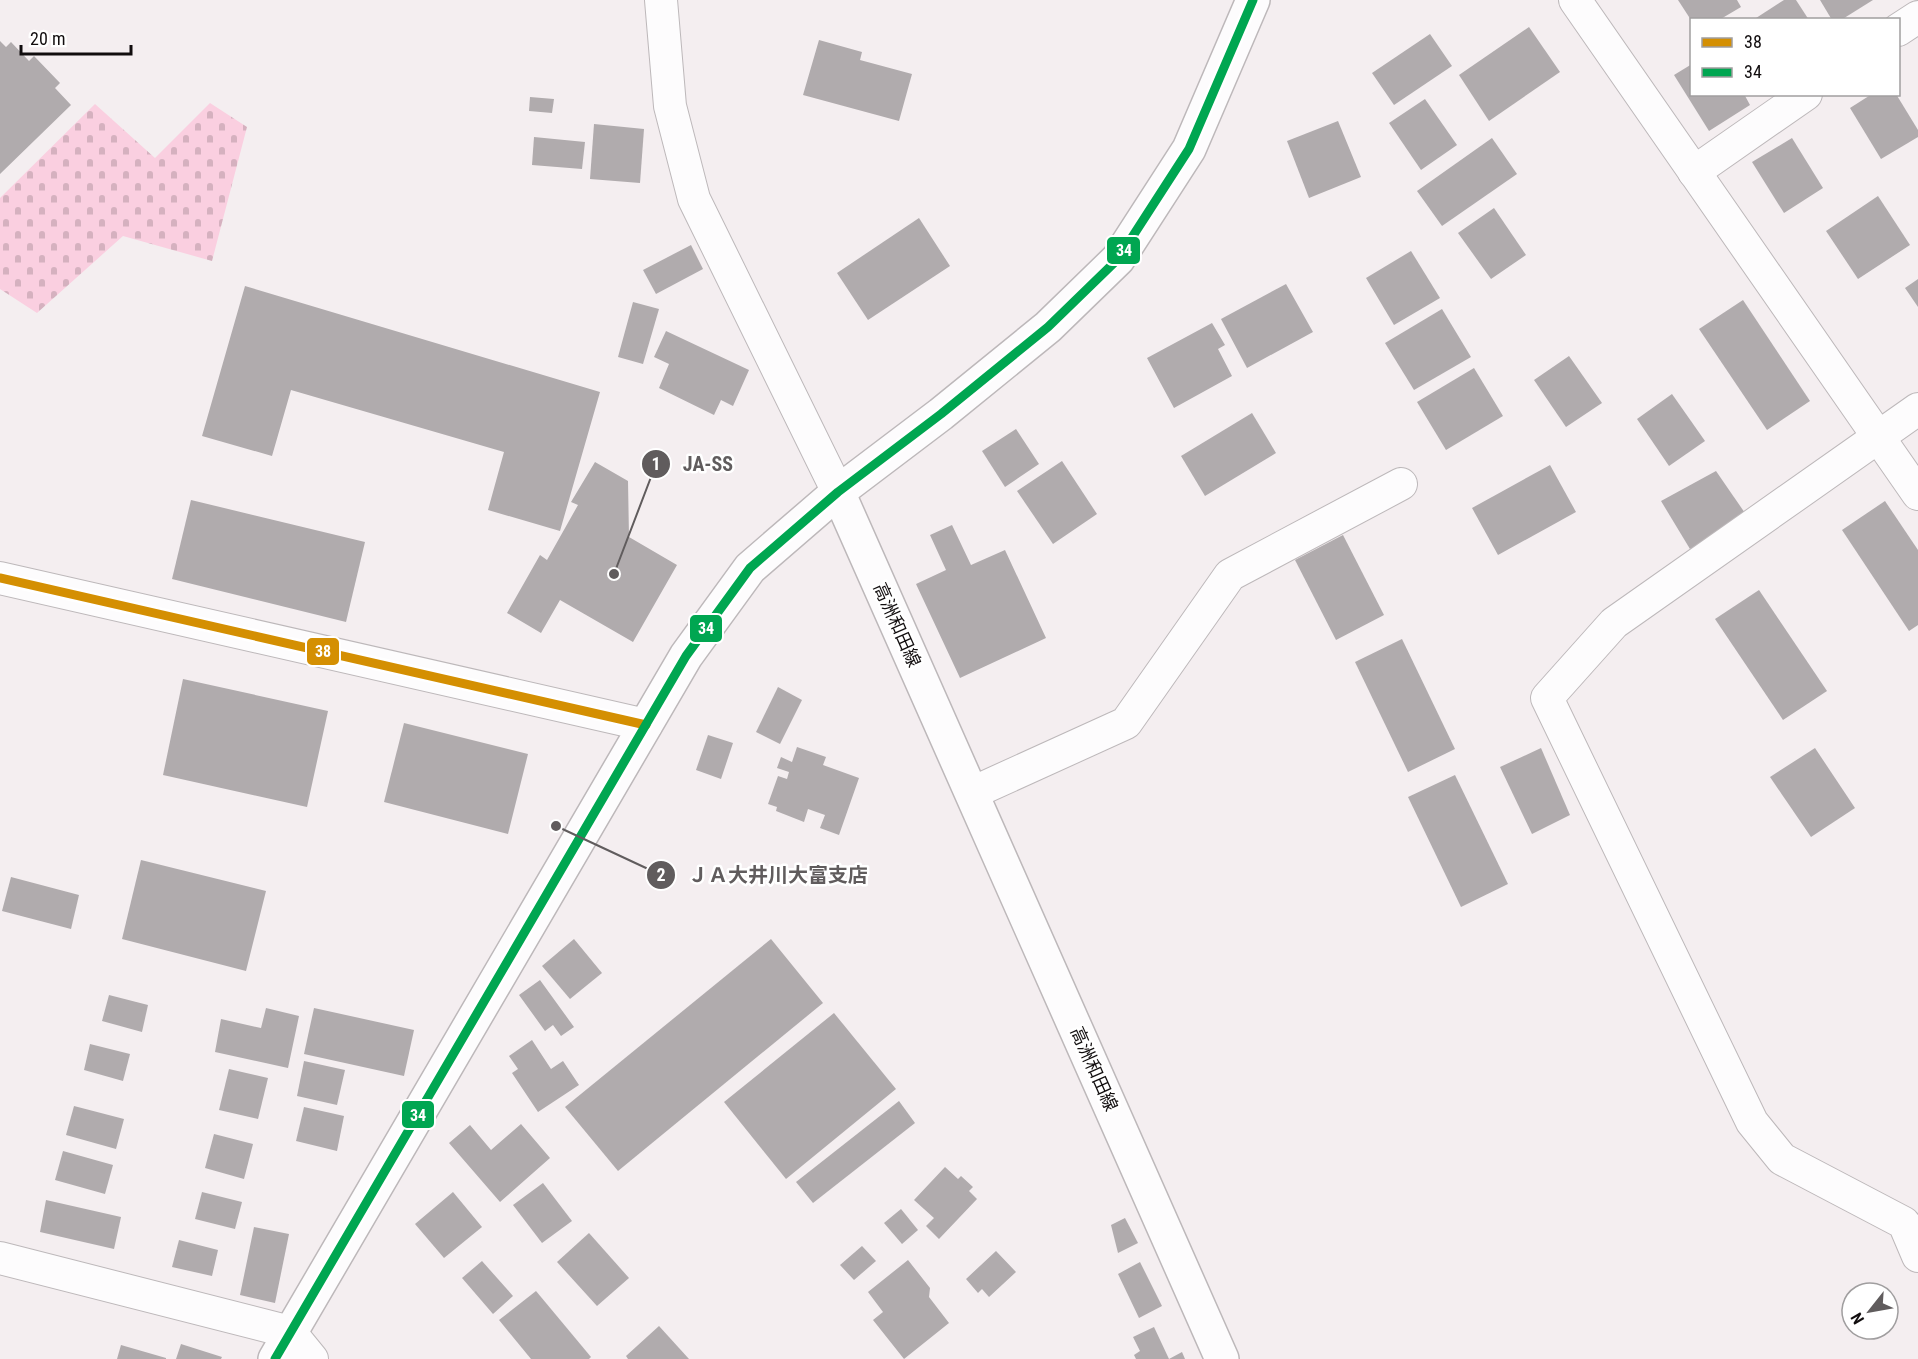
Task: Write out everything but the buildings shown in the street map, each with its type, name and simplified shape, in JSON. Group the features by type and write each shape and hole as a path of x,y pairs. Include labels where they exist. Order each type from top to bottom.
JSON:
{"main road":[{"path":"282,1346 686,656 750,568 838,492 941,414 1048,327 1118,259 1189,149 1253,0"},
{"name":"高洲和田線","path":"838,492 1222,1359"}],"street":[{"path":"661,0 670,106 694,199 838,492"},
{"path":"1575,0 1918,494"},
{"path":"1900,29 1918,17"},
{"path":"1694,172 1803,96"},
{"path":"1918,409 1614,622 1547,698 1752,1122 1782,1159 1904,1223 1918,1256"},
{"path":"972,793 1126,723 1230,574 1401,484"},
{"path":"0,578 646,725"},
{"path":"0,1258 282,1346 312,1359"}],"green space":[{"path":"210,103 247,127 212,261 123,236 37,313 0,289 0,198 95,104 155,158"}],"transit line":[{"name":"34","path":"275,1359 686,656 750,568 838,492 941,414 1048,327 1118,259 1189,149 1253,0"},
{"name":"38","path":"0,578 646,725"}],"place":[{"name":"JA-SS","path":"614,574"},
{"name":"ＪＡ大井川大富支店","path":"556,826"}]}
